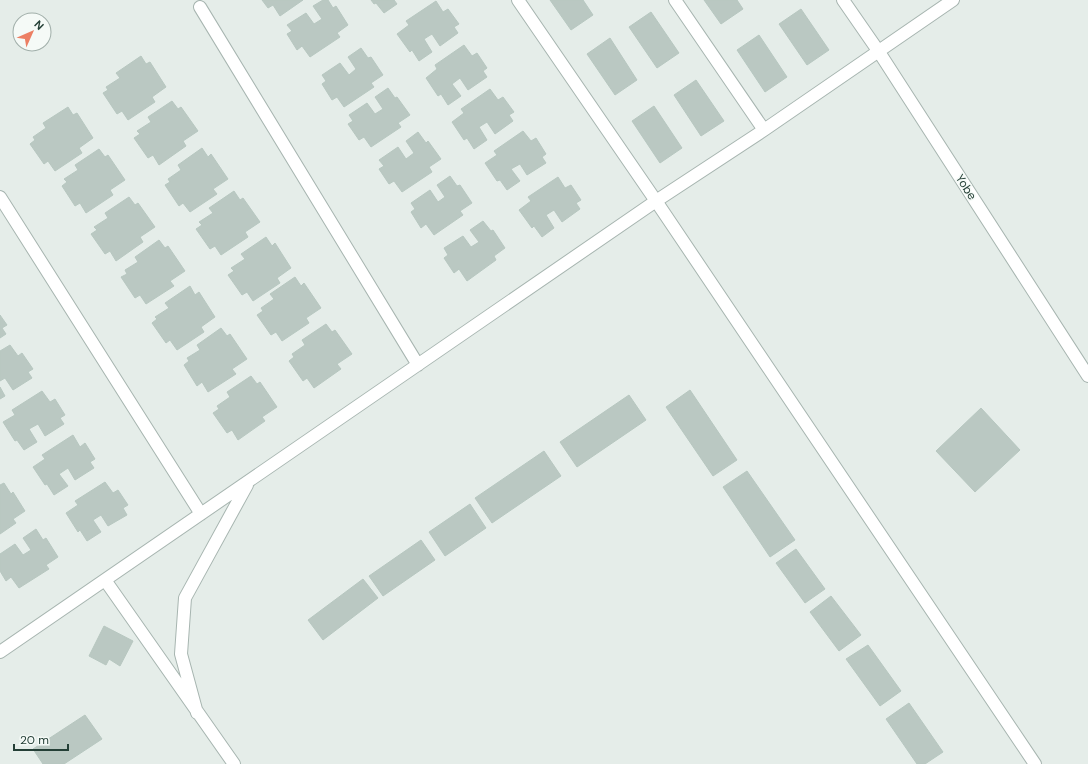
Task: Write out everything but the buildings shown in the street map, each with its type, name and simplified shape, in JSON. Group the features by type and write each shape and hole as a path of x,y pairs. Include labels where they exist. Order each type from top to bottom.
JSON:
{"street":[{"path":"518,0 656,201 1035,764"},
{"path":"675,0 764,130"},
{"name":"Yobe","path":"842,0 879,52 1088,374"},
{"path":"0,652 656,201 764,130 953,0"},
{"path":"200,7 418,365"},
{"path":"0,197 201,514"},
{"path":"197,713 181,654 185,598 248,482"},
{"path":"105,580 234,764"}]}
